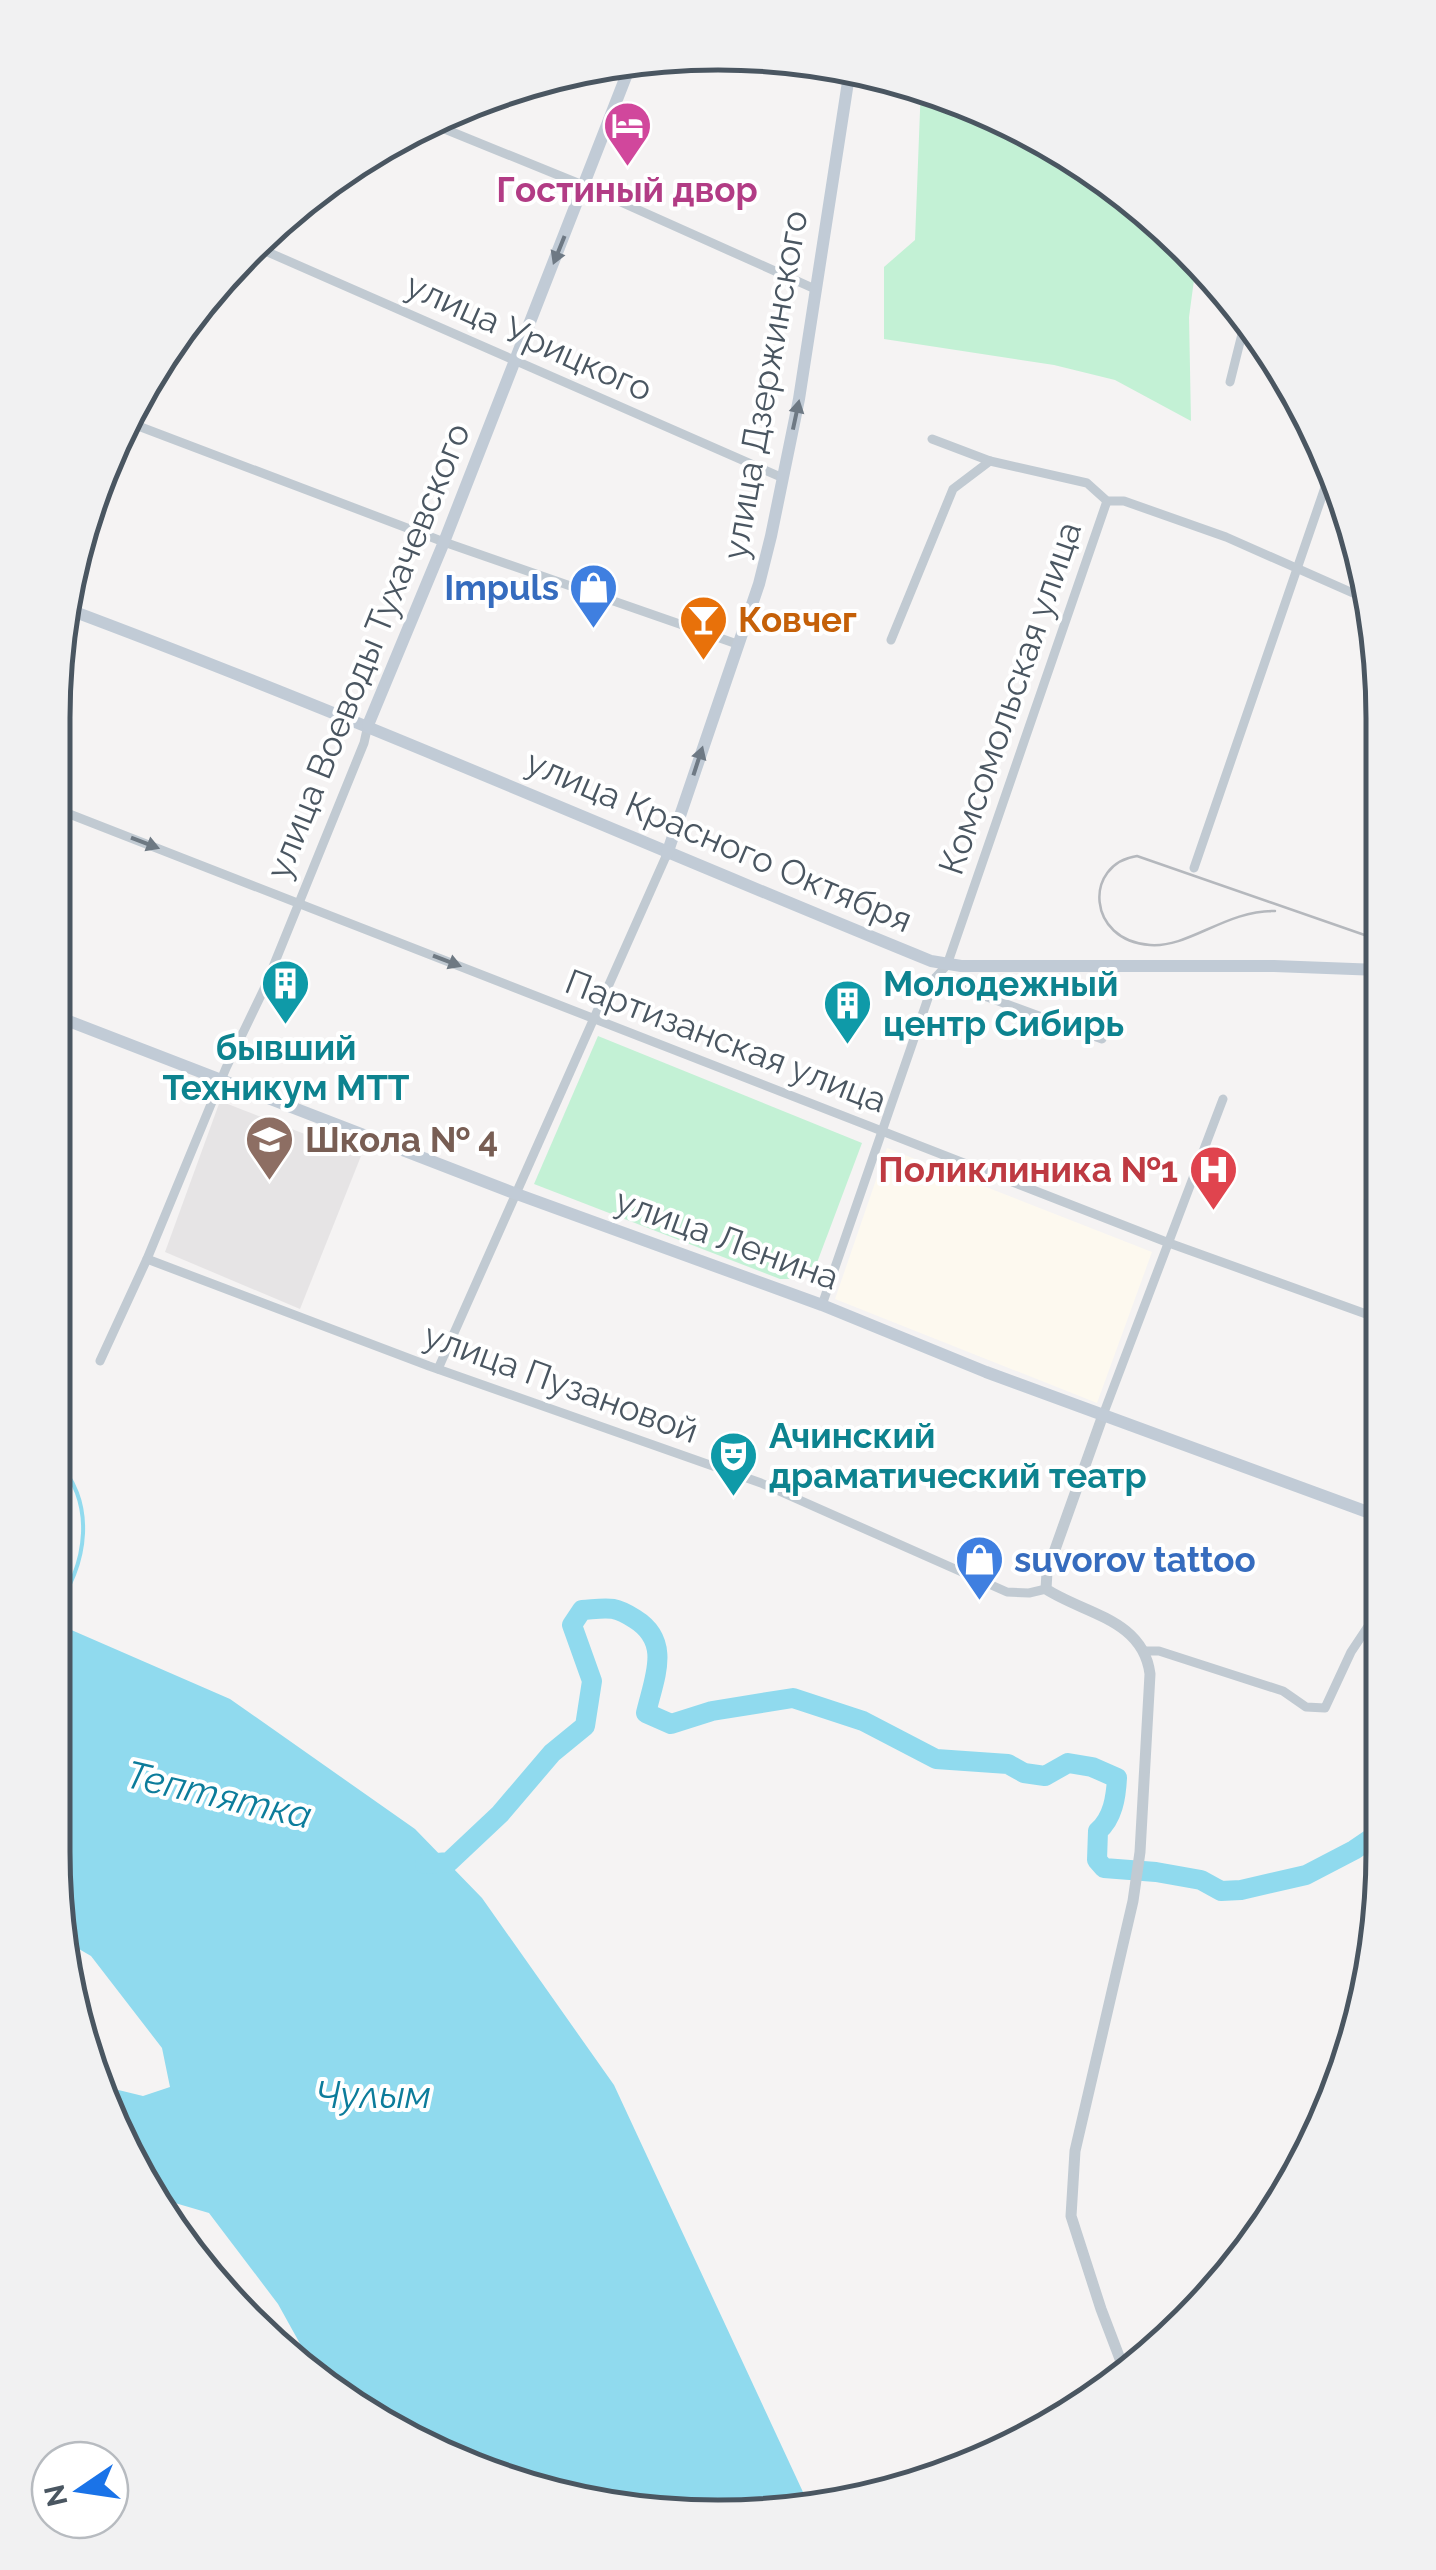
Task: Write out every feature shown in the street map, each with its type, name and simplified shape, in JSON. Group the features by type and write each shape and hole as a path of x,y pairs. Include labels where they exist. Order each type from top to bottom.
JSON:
{"main road":[{"name":"улица Воеводы Тухачевского","path":"368,725 626,77"},
{"name":"улица Дзержинского","path":"667,854 759,584 800,399 848,83"},
{"name":"улица Красного Октября","path":"79,614 368,725 931,962 1366,970"},
{"name":"улица Ленина","path":"70,1021 220,1082 1366,1511"}],"street":[{"path":"448,129 816,289"},
{"name":"улица Урицкого","path":"268,252 783,478"},
{"path":"1230,382 1241,337"},
{"path":"140,426 444,542 736,644"},
{"path":"932,439 990,460 1088,483 1107,501 1124,501 1226,537 1354,594"},
{"path":"891,640 953,488 990,460"},
{"path":"1194,868 1325,490"},
{"name":"Комсомольская улица","path":"822,1306 935,978 947,964 1107,501"},
{"name":"улица Воеводы Тухачевского","path":"100,1361 300,904 368,725"},
{"name":"Партизанская улица","path":"70,814 1169,1243 1366,1315"},
{"name":"улица Дзержинского","path":"438,1369 667,854"},
{"path":"935,978 1102,1038"},
{"path":"1046,1588 1047,1572 1103,1415 1223,1099"},
{"name":"улица Пузановой","path":"147,1259 438,1369 761,1483 1008,1592 1046,1588 1114,1621 1144,1651"},
{"path":"1120,2359 1071,2216 1075,2150 1133,1901 1140,1852 1150,1690 1144,1651 1159,1651 1282,1691 1316,1709 1325,1708 1366,1630"}],"shaded area":[{"name":"Школа № 4","path":"220,1101 361,1156 300,1309 165,1252"},
{"path":"1366,1127 1366,1199 1363,1199"},
{"path":"887,1148 1152,1252 1097,1403 835,1299"}],"green space":[{"path":"920,102 1005,137 1078,179 1145,231 1194,279 1189,317 1191,421 1115,380 1054,365 884,339 884,267 915,240"},
{"path":"598,1036 862,1143 815,1268 796,1279 780,1279 534,1184"}],"water":[{"name":"Чулым","path":"70,1629 230,1699 415,1829 482,1898 614,2085 804,2494 760,2499 676,2499 550,2478 470,2451 431,2433 358,2391 324,2366 303,2349 278,2304 209,2213 173,2202 157,2176 115,2089 143,2096 170,2087 162,2048 91,1956 78,1948 71,1894"}],"waterway":[{"path":"70,1480 82,1513 83,1533 70,1583"},
{"name":"Тептятка","path":"425,1864 449,1862 500,1814 552,1753 585,1726 592,1681 572,1625 582,1610 604,1608 635,1619 653,1638 656,1674 646,1713 671,1724 712,1711 793,1698 863,1721 936,1759 1008,1764 1024,1773 1045,1776 1068,1763 1092,1767 1117,1778 1110,1814 1098,1831 1097,1860 1104,1868 1156,1872 1201,1880 1221,1891 1241,1890 1306,1875 1366,1842"}],"tram line":[{"path":"1275,911 1240,916 1179,941 1150,945 1114,931 1104,917 1101,887 1107,873 1119,862 1137,856 1366,935"}],"place":[{"name":"Гостиный двор","path":"627,168"},
{"name":"Impuls","path":"594,630"},
{"name":"Ковчег","path":"703,662"},
{"name":"бывший Техникум МТТ","path":"286,1026"},
{"name":"Молодежный центр Сибирь","path":"848,1046"},
{"name":"Школа № 4","path":"270,1182"},
{"name":"Поликлиника №1","path":"1213,1212"},
{"name":"Ачинский драматический театр","path":"734,1498"},
{"name":"suvorov tattoo","path":"979,1602"}]}
